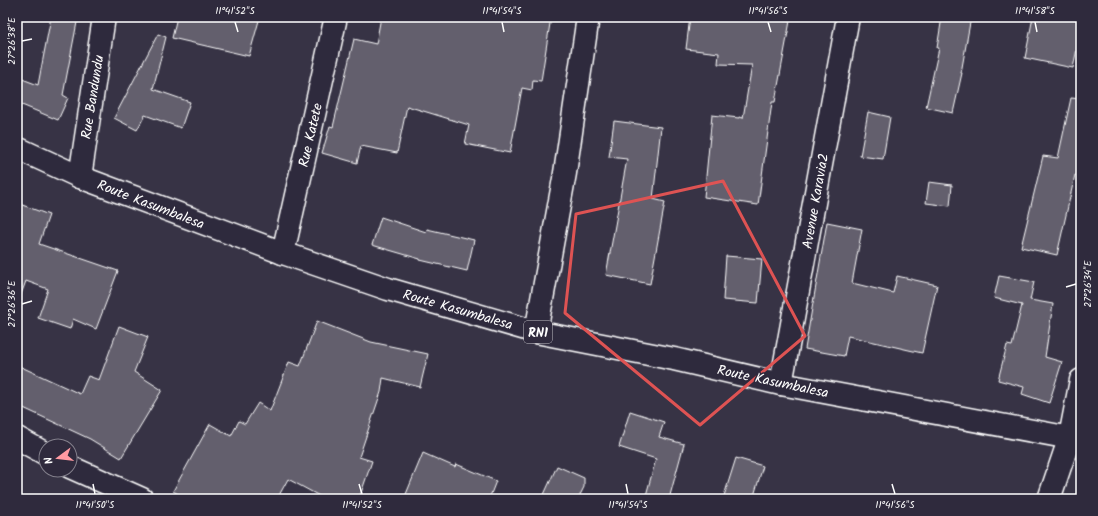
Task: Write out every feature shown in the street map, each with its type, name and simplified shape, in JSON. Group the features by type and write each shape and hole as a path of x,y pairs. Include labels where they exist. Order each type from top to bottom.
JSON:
{"main road":[{"name":"Rue Bandundu","path":"80,176 104,17"},
{"name":"Rue Katete","path":"283,253 336,17"},
{"path":"536,332 565,173 588,17"},
{"name":"Avenue Karavia2","path":"781,384 848,17"},
{"name":"Route Kasumbalesa","path":"17,148 80,176 283,253 388,289 536,332 674,359 781,384 1075,438"},
{"path":"1049,499 1075,438 1081,380"},
{"path":"17,438 38,450"},
{"path":"78,471 142,499"}],"highlighted area":[{"path":"723,181 805,336 700,425 565,313 576,214"}],"building":[{"path":"51,17 78,17 63,95 68,98 58,120 17,103 17,77 38,85"},
{"path":"177,17 260,17 249,56 172,38"},
{"path":"381,17 551,17 541,81 533,80 532,90 522,88 510,153 465,144 469,125 407,106 397,153 361,146 357,163 322,153 330,126 333,127 354,39 376,44"},
{"path":"690,17 774,17 790,21 775,102 772,102 758,205 704,197 712,115 743,118 752,65 718,64 719,53 686,49"},
{"path":"942,17 971,17 962,73 953,113 926,107 939,48 937,48"},
{"path":"1033,17 1081,17 1081,29 1073,68 1025,58"},
{"path":"158,34 166,37 153,89 190,102 181,128 145,115 137,130 114,118"},
{"path":"1071,98 1081,99 1081,176 1075,175 1057,255 1021,247 1043,156 1058,158"},
{"path":"868,112 890,117 883,159 860,156"},
{"path":"614,121 661,127 653,199 665,202 650,284 606,275 627,159 609,157"},
{"path":"929,182 952,185 950,206 926,203"},
{"path":"17,203 49,215 39,244 118,271 96,329 73,319 70,329 38,318 48,289 26,281 20,297 17,296"},
{"path":"381,217 426,232 427,229 474,240 467,271 420,260 372,245"},
{"path":"827,222 862,229 852,283 893,293 897,276 937,285 922,353 848,336 844,356 805,349"},
{"path":"726,256 762,259 758,303 723,300"},
{"path":"999,276 1034,282 1030,300 1053,304 1045,357 1062,362 1049,403 1022,394 1024,387 998,380 1007,345 1012,346 1022,305 994,298"},
{"path":"317,321 371,342 428,354 420,387 383,378 381,392 359,457 372,461 359,499 325,499 288,479 277,499 187,499 173,491 210,424 231,436 239,421 245,424 258,403 270,411 289,362 300,366"},
{"path":"119,326 148,337 134,372 162,390 121,458 90,439 17,405 17,365 80,394 88,376 99,380"},
{"path":"630,411 664,422 659,437 684,444 669,499 645,499 656,459 619,447"},
{"path":"423,453 455,467 456,464 496,481 489,499 404,499"},
{"path":"736,458 763,466 753,499 723,499"},
{"path":"557,466 584,478 584,487 578,499 542,499"}]}
